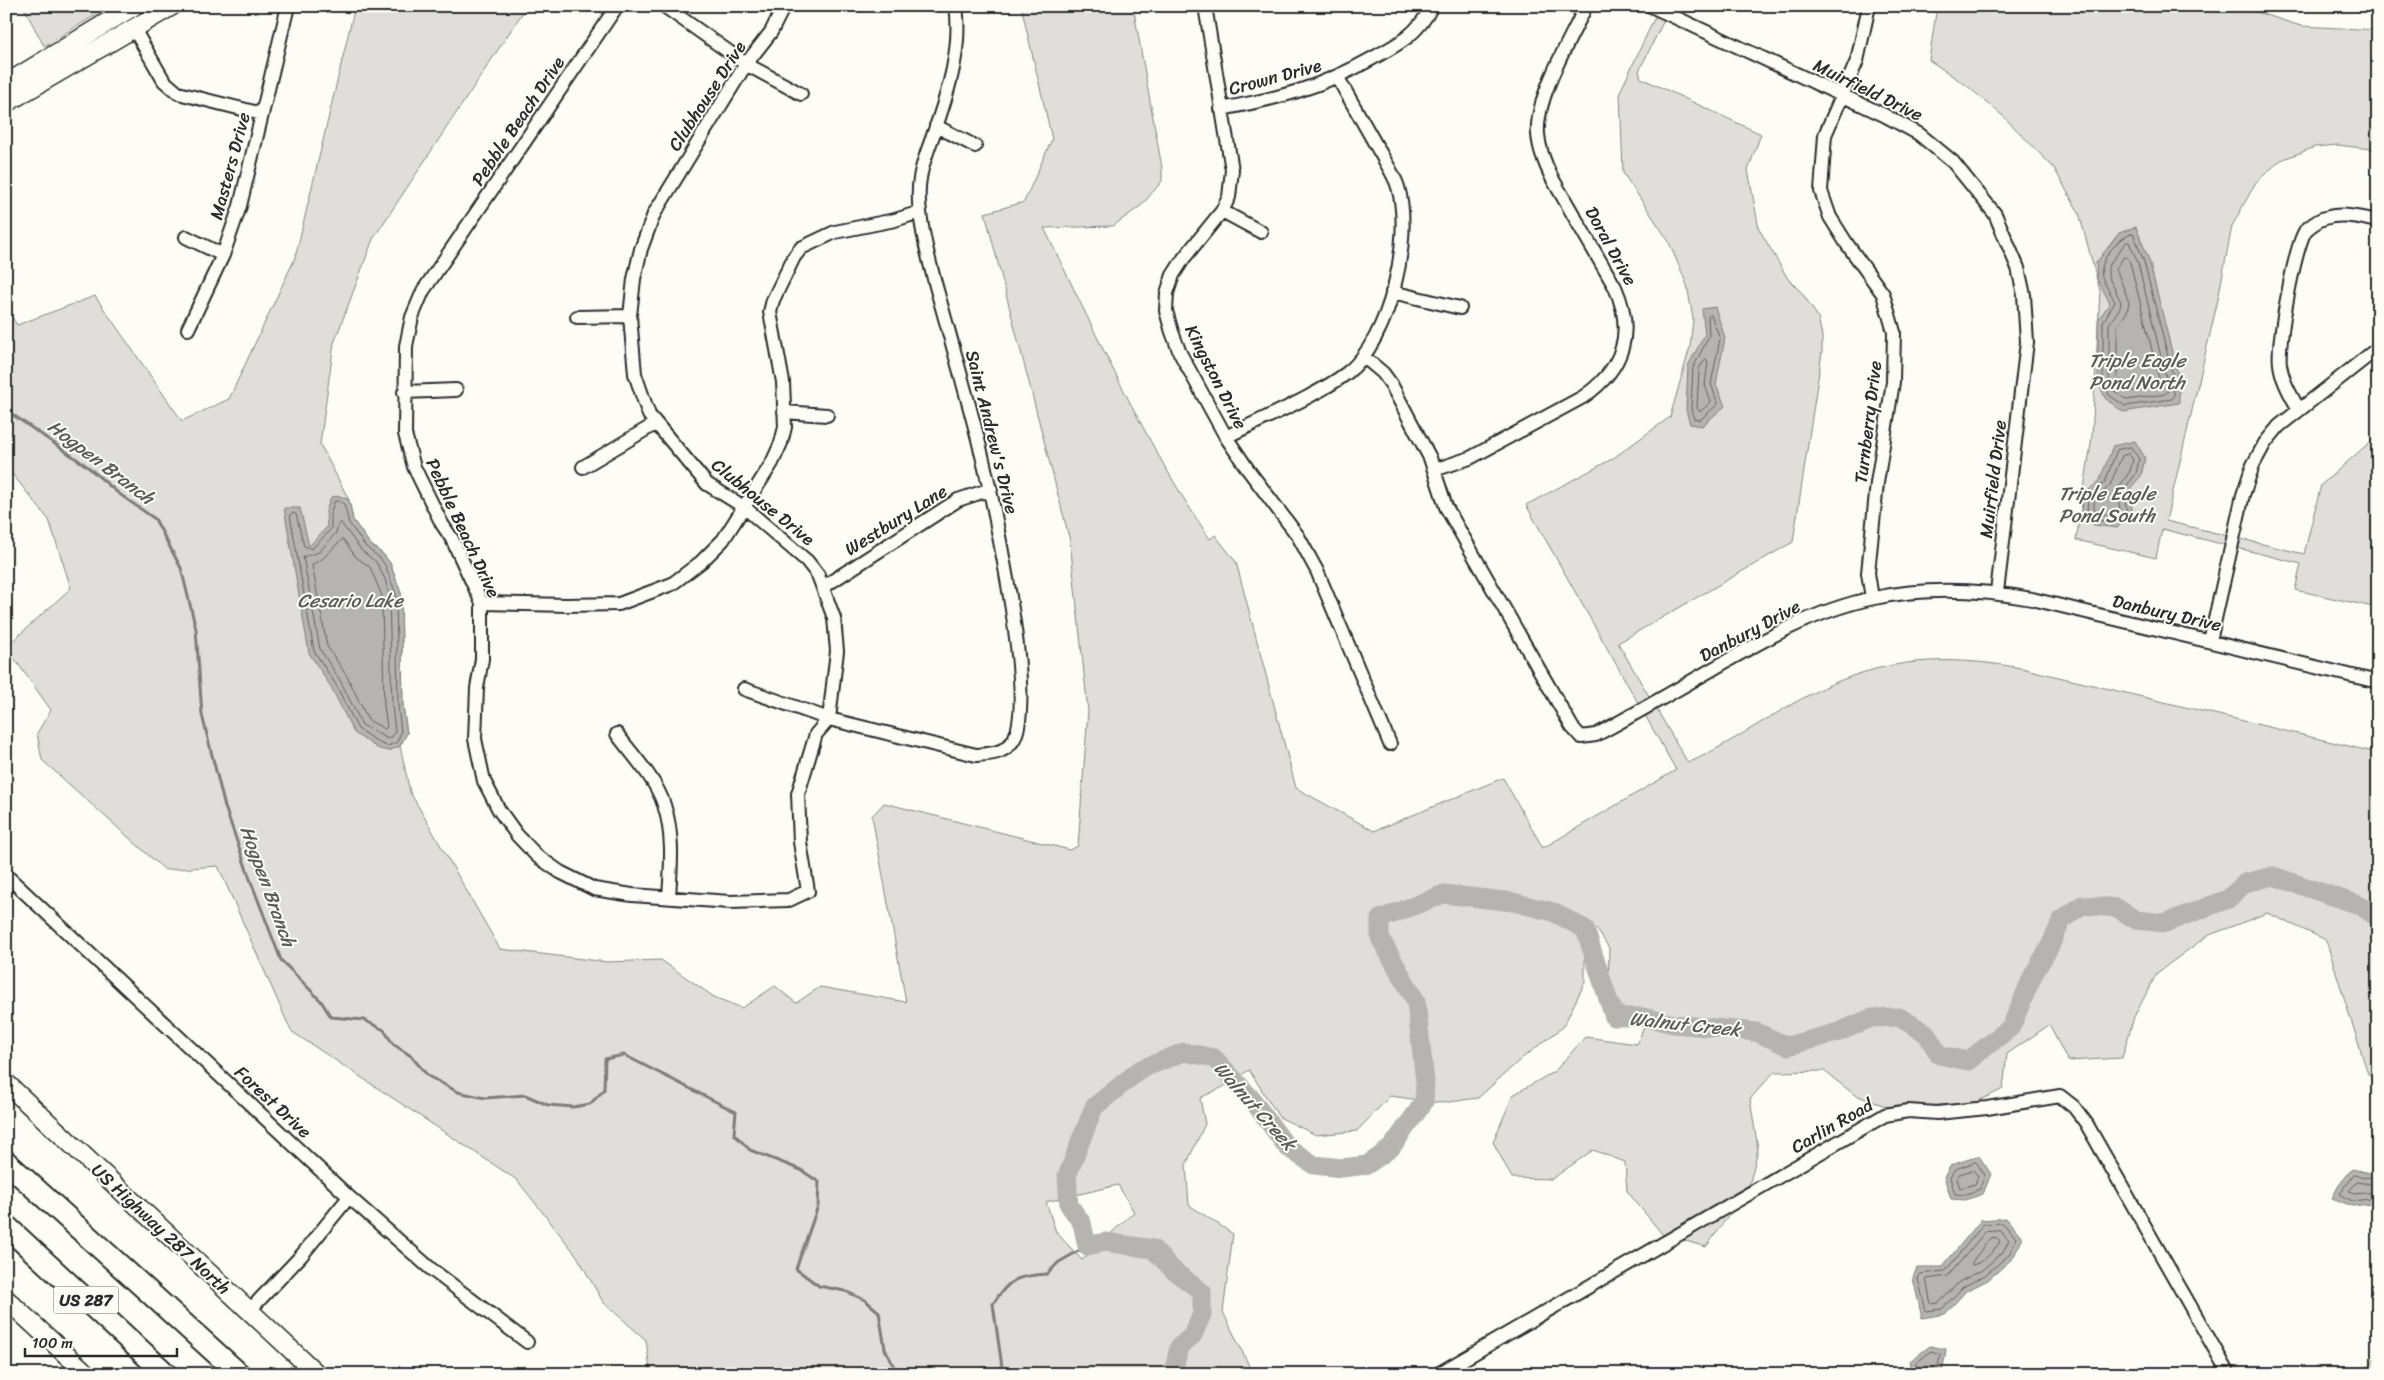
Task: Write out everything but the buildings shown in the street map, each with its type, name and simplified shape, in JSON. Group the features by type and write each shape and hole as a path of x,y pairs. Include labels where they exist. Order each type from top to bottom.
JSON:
{"highway":[{"path":"6,1148 24,1164 34,1179 39,1192"},
{"name":"US 287","path":"6,1162 239,1374"},
{"name":"US 287","path":"9,1231 166,1374"}],"main road":[{"path":"6,84 134,6"},
{"path":"6,103 172,6"},
{"name":"US Highway 287 North","path":"6,1083 248,1312 317,1374"},
{"path":"6,1299 88,1374"}],"street":[{"name":"Masters Drive","path":"188,329 223,255 240,206 288,6"},
{"name":"Pebble Beach Drive","path":"617,6 423,291 412,317 406,346 405,434 414,467 442,524 452,539 482,603 482,660 476,688 475,739 484,781 499,810 537,856 560,872 594,889 632,895 730,902 789,900 808,891 800,842 798,794 816,734 830,719"},
{"path":"664,6 746,64 801,94"},
{"name":"Clubhouse Drive","path":"784,6 771,32 746,64 654,214 640,249 634,279 630,316 635,374 649,415 655,424 707,484 744,507 806,560 823,587 834,618 837,652 830,719"},
{"name":"Saint Andrew's Drive","path":"744,689 830,719 976,755 994,754 1007,748 1019,729 1018,656 1015,621 991,489 985,460 939,297 920,212 919,177 936,126 958,40 956,6"},
{"name":"Kingston Drive","path":"1205,6 1232,170 1229,197 1222,211 1184,258 1173,275 1167,293 1166,311 1180,353 1226,437 1249,472 1298,536 1317,571 1390,744"},
{"name":"Crown Drive","path":"1221,109 1271,100 1338,78 1414,34 1432,6"},
{"name":"Doral Drive","path":"1434,470 1470,458 1583,398 1600,386 1617,364 1621,353 1626,324 1622,302 1552,178 1544,161 1538,134 1541,106 1586,6"},
{"name":"Muirfield Drive","path":"1651,6 1884,114 1920,134 1953,162 1995,214 2018,268 2024,295 2027,342 1997,592"},
{"name":"Turnberry Drive","path":"1869,6 1857,61 1825,134 1821,191 1830,217 1883,294 1894,332 1893,382 1878,483 1868,573 1872,598"},
{"path":"134,29 164,81 178,93 262,114"},
{"path":"1226,437 1328,385 1347,373 1364,357 1386,317 1402,246 1404,223 1398,186 1338,78"},
{"path":"936,126 975,146"},
{"path":"1222,211 1261,232"},
{"path":"482,603 567,605 628,602 672,584 702,562 723,540 772,463 781,443 785,427 783,382 770,312 773,300 794,257 801,248 835,232 895,220 920,212"},
{"path":"2299,410 2285,384 2280,365 2280,343 2298,249 2306,230 2324,218 2345,215 2378,221"},
{"path":"186,237 223,255"},
{"path":"1392,292 1460,308"},
{"path":"577,316 630,316"},
{"path":"2210,641 2243,495 2253,465 2264,443 2279,426 2378,348"},
{"name":"Danbury Drive","path":"1364,357 1383,373 1392,384 1430,458 1446,507 1572,727 1581,737 1596,736 1792,625 1834,609 1872,598 1909,592 1956,589 1997,592 2378,682"},
{"path":"404,392 456,390"},
{"path":"784,412 827,415"},
{"path":"583,467 655,424"},
{"name":"Westbury Lane","path":"823,587 958,500 991,489"},
{"path":"617,734 656,788 664,805 672,846 669,897"},
{"name":"Forest Drive","path":"6,875 349,1197 431,1269 527,1342"},
{"name":"Carlin Road","path":"1438,1374 1885,1115 1908,1111 1937,1112 1987,1108 2060,1096 2074,1107 2086,1123 2229,1374"},
{"path":"248,1312 301,1256 349,1197"}],"shaded area":[{"path":"23,6 111,6 44,46"},
{"path":"355,6 527,6 373,239 334,343 320,444 349,500 353,520 370,544 384,555 390,563 401,593 403,706 407,733 400,746 410,792 500,949 607,962 661,960 714,997 742,1008 775,986 796,1003 820,987 906,1002 872,816 884,803 1070,850 1078,846 1088,711 1070,541 985,213 1024,202 1052,139 1021,6 1133,6 1162,168 1162,181 1142,205 1113,226 1044,228 1142,426 1210,539 1215,535 1236,562 1296,788 1374,831 1503,778 1543,848 1676,770 1526,505 1612,459 1670,417 1690,347 1693,319 1687,285 1668,240 1623,173 1620,92 1660,6 1671,6 1639,71 1641,78 1761,134 1748,170 1759,229 1788,279 1802,293 1818,317 1822,336 1822,352 1793,542 1618,643 1688,763 1801,699 1842,680 1892,665 1942,661 1968,661 2021,668 2378,753 2378,1077 2368,1074 2326,940 2267,913 2207,936 2157,973 2134,1017 2122,1058 2068,1061 2049,1025 2007,1054 2003,1089 1972,1104 1888,1107 1855,1095 1824,1071 1774,1072 1750,1099 1758,1149 1749,1187 1706,1247 1662,1234 1627,1191 1625,1162 1593,1150 1552,1179 1512,1178 1493,1142 1513,1095 1555,1071 1585,1037 1637,1044 1649,1015 1624,1009 1608,989 1609,948 1596,928 1585,942 1585,982 1563,1027 1521,1059 1478,1098 1441,1103 1390,1096 1357,1131 1316,1135 1279,1117 1249,1070 1223,1087 1200,1098 1205,1124 1186,1165 1189,1205 1233,1234 1223,1312 1253,1374 646,1374 650,1370 646,1340 603,1302 577,1256 517,1180 291,1031 218,866 165,870 42,760 37,733 51,710 6,647 71,588 49,520 6,466 6,307 17,325 95,296 182,421 229,399 295,258","holes":["1118,1185 1134,1212 1082,1260 1056,1232 1046,1202"]},
{"path":"1937,6 2237,6 2301,26 2378,30 2378,150 2338,145 2315,147 2281,160 2256,182 2232,226 2217,304 2166,521 2304,554 2321,485 2378,435 2378,608 2295,590 2301,564 2162,529 2156,558 2076,540 2092,437 2100,291 2079,213 2054,168 2003,116 1966,85 1929,60"},
{"path":"2378,1352 2378,1374 2356,1374 2370,1365"}],"water":[{"name":"Triple Eagle Pond North","path":"2136,227 2149,260 2179,380 2179,403 2123,412 2105,398 2098,381 2098,320 2110,303 2097,279 2096,263 2119,233"},
{"path":"1715,307 1725,338 1716,384 1725,406 1702,426 1690,424 1686,410 1688,366 1705,334 1702,309"},
{"name":"Triple Eagle Pond South","path":"2135,441 2145,458 2141,476 2128,491 2133,513 2117,528 2094,525 2082,514 2083,496 2100,479 2113,446"},
{"name":"Cesario Lake","path":"340,496 349,500 353,520 370,544 384,555 390,563 401,593 403,706 407,733 400,746 389,751 379,749 354,733 331,687 309,653 284,508 300,508 309,546 327,527 326,511 331,497"},
{"path":"1979,1156 1991,1174 1983,1194 1965,1200 1951,1199 1944,1177 1951,1165"},
{"path":"2352,1169 2378,1175 2378,1203 2352,1206 2332,1198 2339,1185"},
{"path":"2006,1218 2023,1238 2013,1258 1988,1280 1966,1291 1945,1314 1922,1318 1913,1278 1917,1267 1942,1267 1981,1220"},
{"path":"1930,1346 1946,1349 1942,1374 1912,1374 1910,1361"}],"waterway":[{"name":"Hogpen Branch","path":"6,410 88,467 118,493 155,519 181,568 196,629 202,715 225,807 250,879 281,960 321,1001 331,1017 364,1020 384,1030 393,1044 411,1056 428,1076 458,1092 485,1098 525,1095 548,1105 573,1107 590,1104 604,1090 605,1059 624,1055 736,1112 734,1134 750,1150 801,1170 819,1182 818,1206 796,1269 819,1286 845,1291 865,1300 879,1312 885,1349 894,1367 916,1374"},
{"name":"Walnut Creek","path":"1173,1374 1179,1347 1193,1335 1202,1314 1202,1292 1174,1271 1153,1249 1105,1242 1087,1246 1082,1223 1069,1205 1067,1176 1094,1107 1141,1069 1184,1052 1214,1058 1251,1098 1287,1147 1314,1165 1342,1168 1367,1165 1391,1148 1424,1102 1425,1082 1416,1001 1380,938 1380,919 1444,894 1513,902 1553,912 1585,929 1614,1017 1643,1017 1673,1024 1756,1032 1788,1046 1839,1032 1871,1018 1899,1017 1926,1033 1939,1055 1968,1061 2011,1027 2033,975 2049,948 2062,920 2082,905 2117,908 2136,920 2165,923 2228,899 2245,883 2273,876 2359,905 2378,918"},
{"name":"Hogpen Branch","path":"1003,1374 993,1304 1004,1289 1014,1280 1047,1274 1059,1262 1087,1246"}]}
